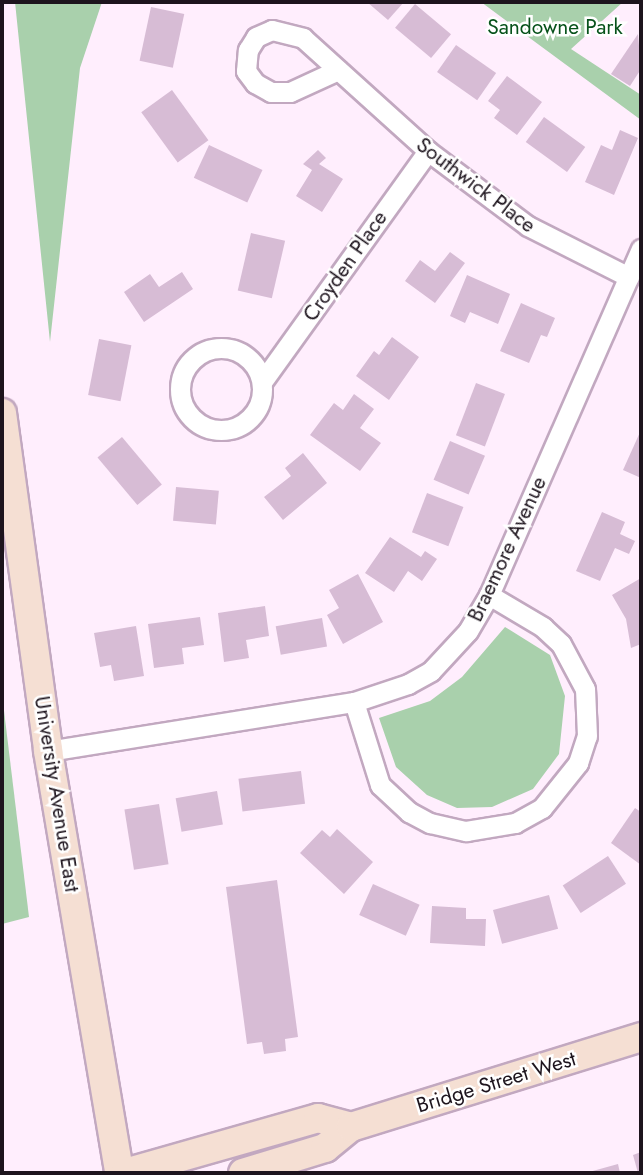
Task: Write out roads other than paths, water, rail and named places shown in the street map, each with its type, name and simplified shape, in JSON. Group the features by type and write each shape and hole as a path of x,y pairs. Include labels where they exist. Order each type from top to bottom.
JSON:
{"main road":[{"name":"University Avenue East","path":"2,413 48,751 119,1173"},
{"name":"Bridge Street West","path":"243,1173 325,1147 351,1126 641,1038"},
{"name":"Bridge Street West","path":"125,1173 318,1118 351,1126"}],"street":[{"name":"Southwick Place","path":"338,70 428,151 527,226 629,277"},
{"name":"Croyden Place","path":"262,382 255,365 242,352 224,347 205,350 190,360 179,392 191,419 219,431 247,422 262,397 262,382 428,151"},
{"name":"Braemore Avenue","path":"48,751 354,702 408,684 431,671 468,631 489,596 641,249"},
{"path":"354,702 380,785 409,812 429,823 466,831 515,823 542,808 578,762 587,736 585,689 561,644 543,627 489,596"}],"park label":[{"name":"Sandowne Park","path":"555,27"}]}
